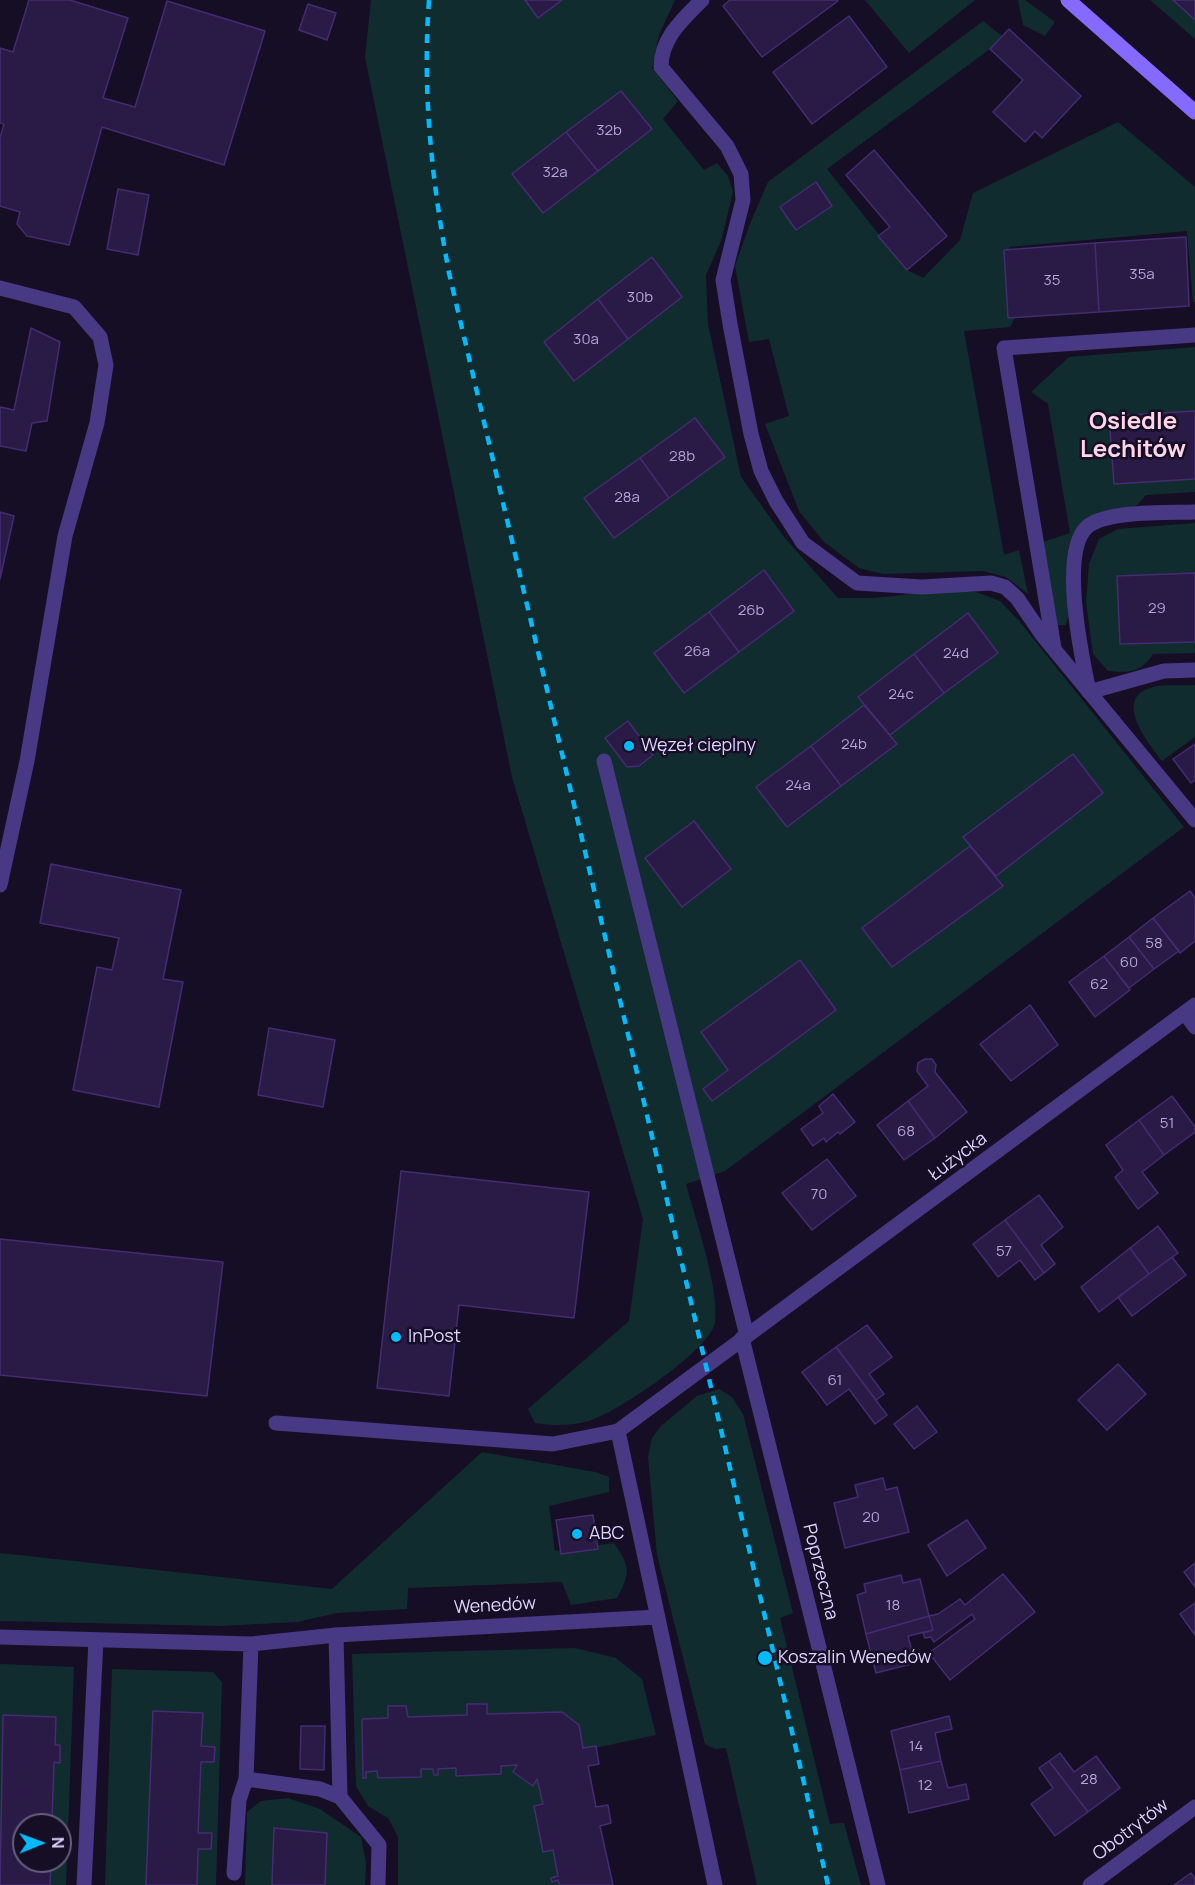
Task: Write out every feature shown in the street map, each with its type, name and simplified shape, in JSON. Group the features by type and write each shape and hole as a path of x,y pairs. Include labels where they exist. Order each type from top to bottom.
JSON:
{"street":[{"path":"702,0 677,24 661,53 661,67 727,146 741,174 743,200 723,280 751,434 761,471 776,501 803,543 857,583 904,587 991,583 1017,598 1089,692 1195,820"},
{"path":"1068,0 1195,112"},
{"path":"0,288 74,307 100,337 106,364 97,423 65,536 27,761 0,885"},
{"path":"1054,648 1004,348 1195,335"},
{"path":"1089,692 1076,628 1074,569 1079,544 1087,527 1100,520 1120,516 1195,512"},
{"path":"1089,692 1164,671 1195,670"},
{"name":"Poprzeczna","path":"604,761 878,1885"},
{"path":"1190,1009 1195,1027"},
{"name":"Łużycka","path":"618,1431 1190,1009"},
{"path":"276,1423 553,1444 618,1431 715,1885"},
{"name":"Wenedów","path":"0,1637 250,1644 336,1635 657,1617"},
{"path":"336,1635 339,1660 340,1797"},
{"path":"84,1885 96,1640"},
{"path":"234,1873 239,1800 246,1779 250,1644"},
{"path":"246,1779 320,1789 340,1797 379,1845 378,1885"},
{"name":"Obotrytów","path":"1090,1885 1195,1807"}],"green space":[{"path":"371,0 675,0 659,35 652,68 678,101 663,119 704,170 717,163 728,176 733,192 721,241 706,275 708,324 741,477 784,537 838,598 874,598 940,591 976,592 1000,601 1020,622 1184,827 725,1171 686,1184 714,1292 715,1322 710,1334 698,1348 661,1379 602,1416 576,1424 535,1423 528,1409 629,1321 643,1219 512,777 365,57"},
{"path":"865,0 975,0 909,53"},
{"path":"1018,0 1025,0 1055,22 1045,36 1023,25"},
{"path":"1150,0 1195,0 1195,39"},
{"path":"983,21 1002,36 990,49 827,169 907,270 923,278 960,240 973,193 1118,122 1195,187 1195,302 1193,302 1187,231 1009,247 1015,318 1010,327 964,331 1004,555 1019,550 1028,594 1006,577 983,571 883,574 859,568 824,542 799,511 765,424 789,416 769,339 749,342 735,266 768,182"},
{"path":"1195,347 1195,492 1146,495 1136,506 1091,518 1066,625 1057,625 1043,542 1070,533 1048,404 1031,392 1069,357"},
{"path":"1195,523 1195,653 1153,654 1144,665 1134,670 1108,671 1093,654 1086,602 1089,564 1099,539 1118,529"},
{"path":"1195,685 1195,737 1162,761 1136,721 1135,701 1141,693 1153,687"},
{"path":"719,1389 732,1397 743,1414 793,1613 780,1618 830,1824 844,1823 861,1885 757,1885 726,1748 715,1749 705,1744 657,1555 648,1457 652,1438 661,1426 697,1396"},
{"path":"482,1452 595,1472 609,1477 609,1492 549,1506 555,1551 614,1543 627,1570 625,1582 617,1598 571,1605 562,1582 408,1588 407,1609 337,1613 297,1622 220,1626 0,1621 0,1553 332,1589"},
{"path":"575,1648 616,1658 642,1679 656,1735 576,1752 603,1885 398,1885 398,1837 388,1818 368,1806 356,1786 352,1654"},
{"path":"0,1664 74,1667 69,1813 12,1813 12,1873 66,1873 66,1885 0,1885"},
{"path":"112,1669 213,1672 222,1682 216,1885 105,1885"},
{"path":"288,1798 320,1809 361,1837 366,1863 365,1885 245,1885 247,1812 261,1801"}],"building":[{"path":"29,0 70,0 128,18 103,98 135,107 167,1 265,31 224,165 102,127 69,245 27,236 17,224 20,212 0,206 0,138 4,124 0,123 0,48 13,52"},
{"path":"525,0 562,0 538,18"},
{"path":"730,0 838,1 762,57 723,6"},
{"path":"1173,0 1195,0 1195,20"},
{"path":"308,4 336,13 327,40 299,30"},
{"path":"849,16 887,67 812,124 773,72"},
{"path":"1009,29 1081,96 1042,138 1035,131 1025,142 993,112 1023,80 990,49"},
{"path":"621,91 652,129 598,171 566,132"},
{"path":"566,132 598,171 543,213 512,174"},
{"path":"874,150 947,236 907,270 878,236 890,227 846,175"},
{"path":"816,182 832,206 796,230 780,207"},
{"path":"118,189 149,195 138,255 107,249"},
{"path":"1186,237 1189,306 1099,312 1095,243"},
{"path":"1095,243 1099,312 1008,318 1004,250"},
{"path":"652,257 682,297 628,339 598,299"},
{"path":"598,299 628,339 574,381 544,342"},
{"path":"31,328 60,342 47,421 32,423 26,451 0,446 0,407 14,410"},
{"path":"1195,411 1195,479 1114,484 1109,416"},
{"path":"695,418 725,457 669,498 640,458"},
{"path":"640,458 669,498 614,538 584,498"},
{"path":"0,512 14,516 0,579"},
{"path":"764,570 794,611 739,652 709,612"},
{"path":"1195,573 1195,642 1120,644 1117,576"},
{"path":"709,612 739,652 684,693 654,653"},
{"path":"968,613 998,653 944,693 914,654"},
{"path":"914,654 944,693 890,735 858,697"},
{"path":"864,705 897,744 841,786 811,746"},
{"name":"Węzeł cieplny","path":"628,721 653,755 639,766 627,767 605,738"},
{"path":"1195,744 1195,780 1191,783 1173,759"},
{"path":"811,746 841,786 787,827 756,787"},
{"path":"1073,754 1103,793 996,876 963,837"},
{"path":"694,821 731,869 682,907 645,858"},
{"path":"970,846 1003,886 892,967 862,928"},
{"path":"51,864 181,890 163,979 183,982 159,1107 73,1090 97,967 112,970 119,938 40,923"},
{"path":"1190,891 1195,898 1195,941 1180,953 1153,918"},
{"path":"1153,918 1179,951 1154,969 1129,937"},
{"path":"1129,937 1154,969 1129,988 1104,956"},
{"path":"1104,956 1130,990 1095,1017 1069,982"},
{"path":"800,960 836,1010 712,1101 703,1089 728,1070 701,1032"},
{"path":"1030,1005 1058,1045 1011,1081 980,1044"},
{"path":"269,1028 335,1040 323,1107 258,1095"},
{"path":"925,1059 932,1059 936,1065 935,1072 967,1112 935,1138 908,1101 928,1086 917,1071 918,1063"},
{"path":"833,1094 855,1122 826,1142 824,1138 813,1146 801,1129 823,1113 819,1106"},
{"path":"1172,1096 1195,1127 1195,1132 1164,1155 1139,1120"},
{"path":"908,1101 935,1138 904,1160 877,1125"},
{"path":"1139,1120 1164,1155 1142,1172 1158,1193 1138,1209 1115,1177 1123,1170 1106,1145"},
{"path":"827,1159 856,1196 812,1230 782,1193"},
{"path":"401,1171 589,1192 574,1318 459,1305 449,1396 377,1388"},
{"path":"1039,1195 1063,1227 1041,1245 1055,1264 1044,1273 1005,1220"},
{"path":"1005,1220 1044,1273 1035,1280 1020,1260 998,1277 973,1244"},
{"path":"1158,1226 1178,1253 1149,1274 1130,1248"},
{"path":"0,1239 223,1262 207,1396 0,1375"},
{"path":"1130,1248 1149,1274 1099,1312 1081,1287"},
{"path":"1172,1257 1186,1275 1132,1316 1118,1297"},
{"path":"867,1325 892,1357 869,1374 884,1394 876,1400 836,1347"},
{"path":"836,1347 887,1415 875,1424 849,1389 827,1405 802,1372"},
{"path":"1118,1364 1146,1394 1107,1430 1078,1400"},
{"path":"917,1406 937,1432 914,1449 894,1424"},
{"path":"883,1478 886,1490 897,1487 909,1532 845,1548 834,1503 858,1497 855,1485"},
{"name":"ABC","path":"593,1515 598,1549 561,1554 556,1520"},
{"path":"967,1520 986,1548 947,1576 928,1545"},
{"path":"1195,1563 1195,1587 1184,1572"},
{"path":"1003,1574 1035,1612 950,1680 929,1653 975,1619 972,1614 934,1642 931,1637 925,1638 923,1633 933,1630 929,1616 938,1614 960,1599 965,1605"},
{"path":"901,1575 903,1583 920,1579 929,1616 866,1634 857,1595 866,1592 864,1584"},
{"path":"1195,1603 1195,1635 1180,1614"},
{"path":"929,1616 933,1630 908,1636 915,1663 876,1673 866,1634"},
{"path":"467,1704 487,1704 487,1714 562,1712 579,1725 583,1748 596,1746 599,1764 588,1766 596,1807 608,1805 611,1823 600,1826 613,1885 560,1885 558,1880 552,1882 551,1878 558,1876 553,1850 543,1852 534,1806 543,1804 537,1779 533,1786 513,1772 517,1765 501,1766 501,1774 456,1776 456,1768 438,1769 438,1775 434,1775 433,1769 421,1769 421,1777 378,1778 377,1771 366,1772 366,1778 363,1778 362,1719 388,1718 388,1706 406,1706 408,1717 467,1715"},
{"path":"153,1711 203,1713 201,1746 215,1747 214,1762 201,1762 198,1833 212,1833 211,1849 198,1849 197,1885 146,1885"},
{"path":"3,1715 56,1717 55,1745 60,1745 60,1763 54,1762 52,1813 12,1813 12,1873 50,1873 50,1885 0,1885"},
{"path":"949,1716 952,1729 935,1733 941,1761 900,1770 891,1731"},
{"path":"301,1726 325,1726 324,1770 300,1769"},
{"path":"1060,1753 1074,1772 1096,1756 1120,1788 1088,1812 1049,1761"},
{"path":"941,1761 948,1788 966,1784 969,1799 909,1813 900,1770"},
{"path":"1049,1761 1088,1812 1055,1836 1031,1804 1053,1788 1039,1768"},
{"path":"274,1828 327,1833 325,1885 272,1885"},
{"path":"1191,1873 1195,1879 1195,1885 1174,1885"}],"railway":[{"path":"429,0 427,69 430,137 449,273 828,1885"}],"place":[{"name":"Węzeł cieplny","path":"629,746"},
{"name":"InPost","path":"396,1337"},
{"name":"ABC","path":"577,1534"},
{"name":"Koszalin Wenedów","path":"765,1658"}],"district":[{"name":"Osiedle Lechitów","path":"1133,436"}]}
